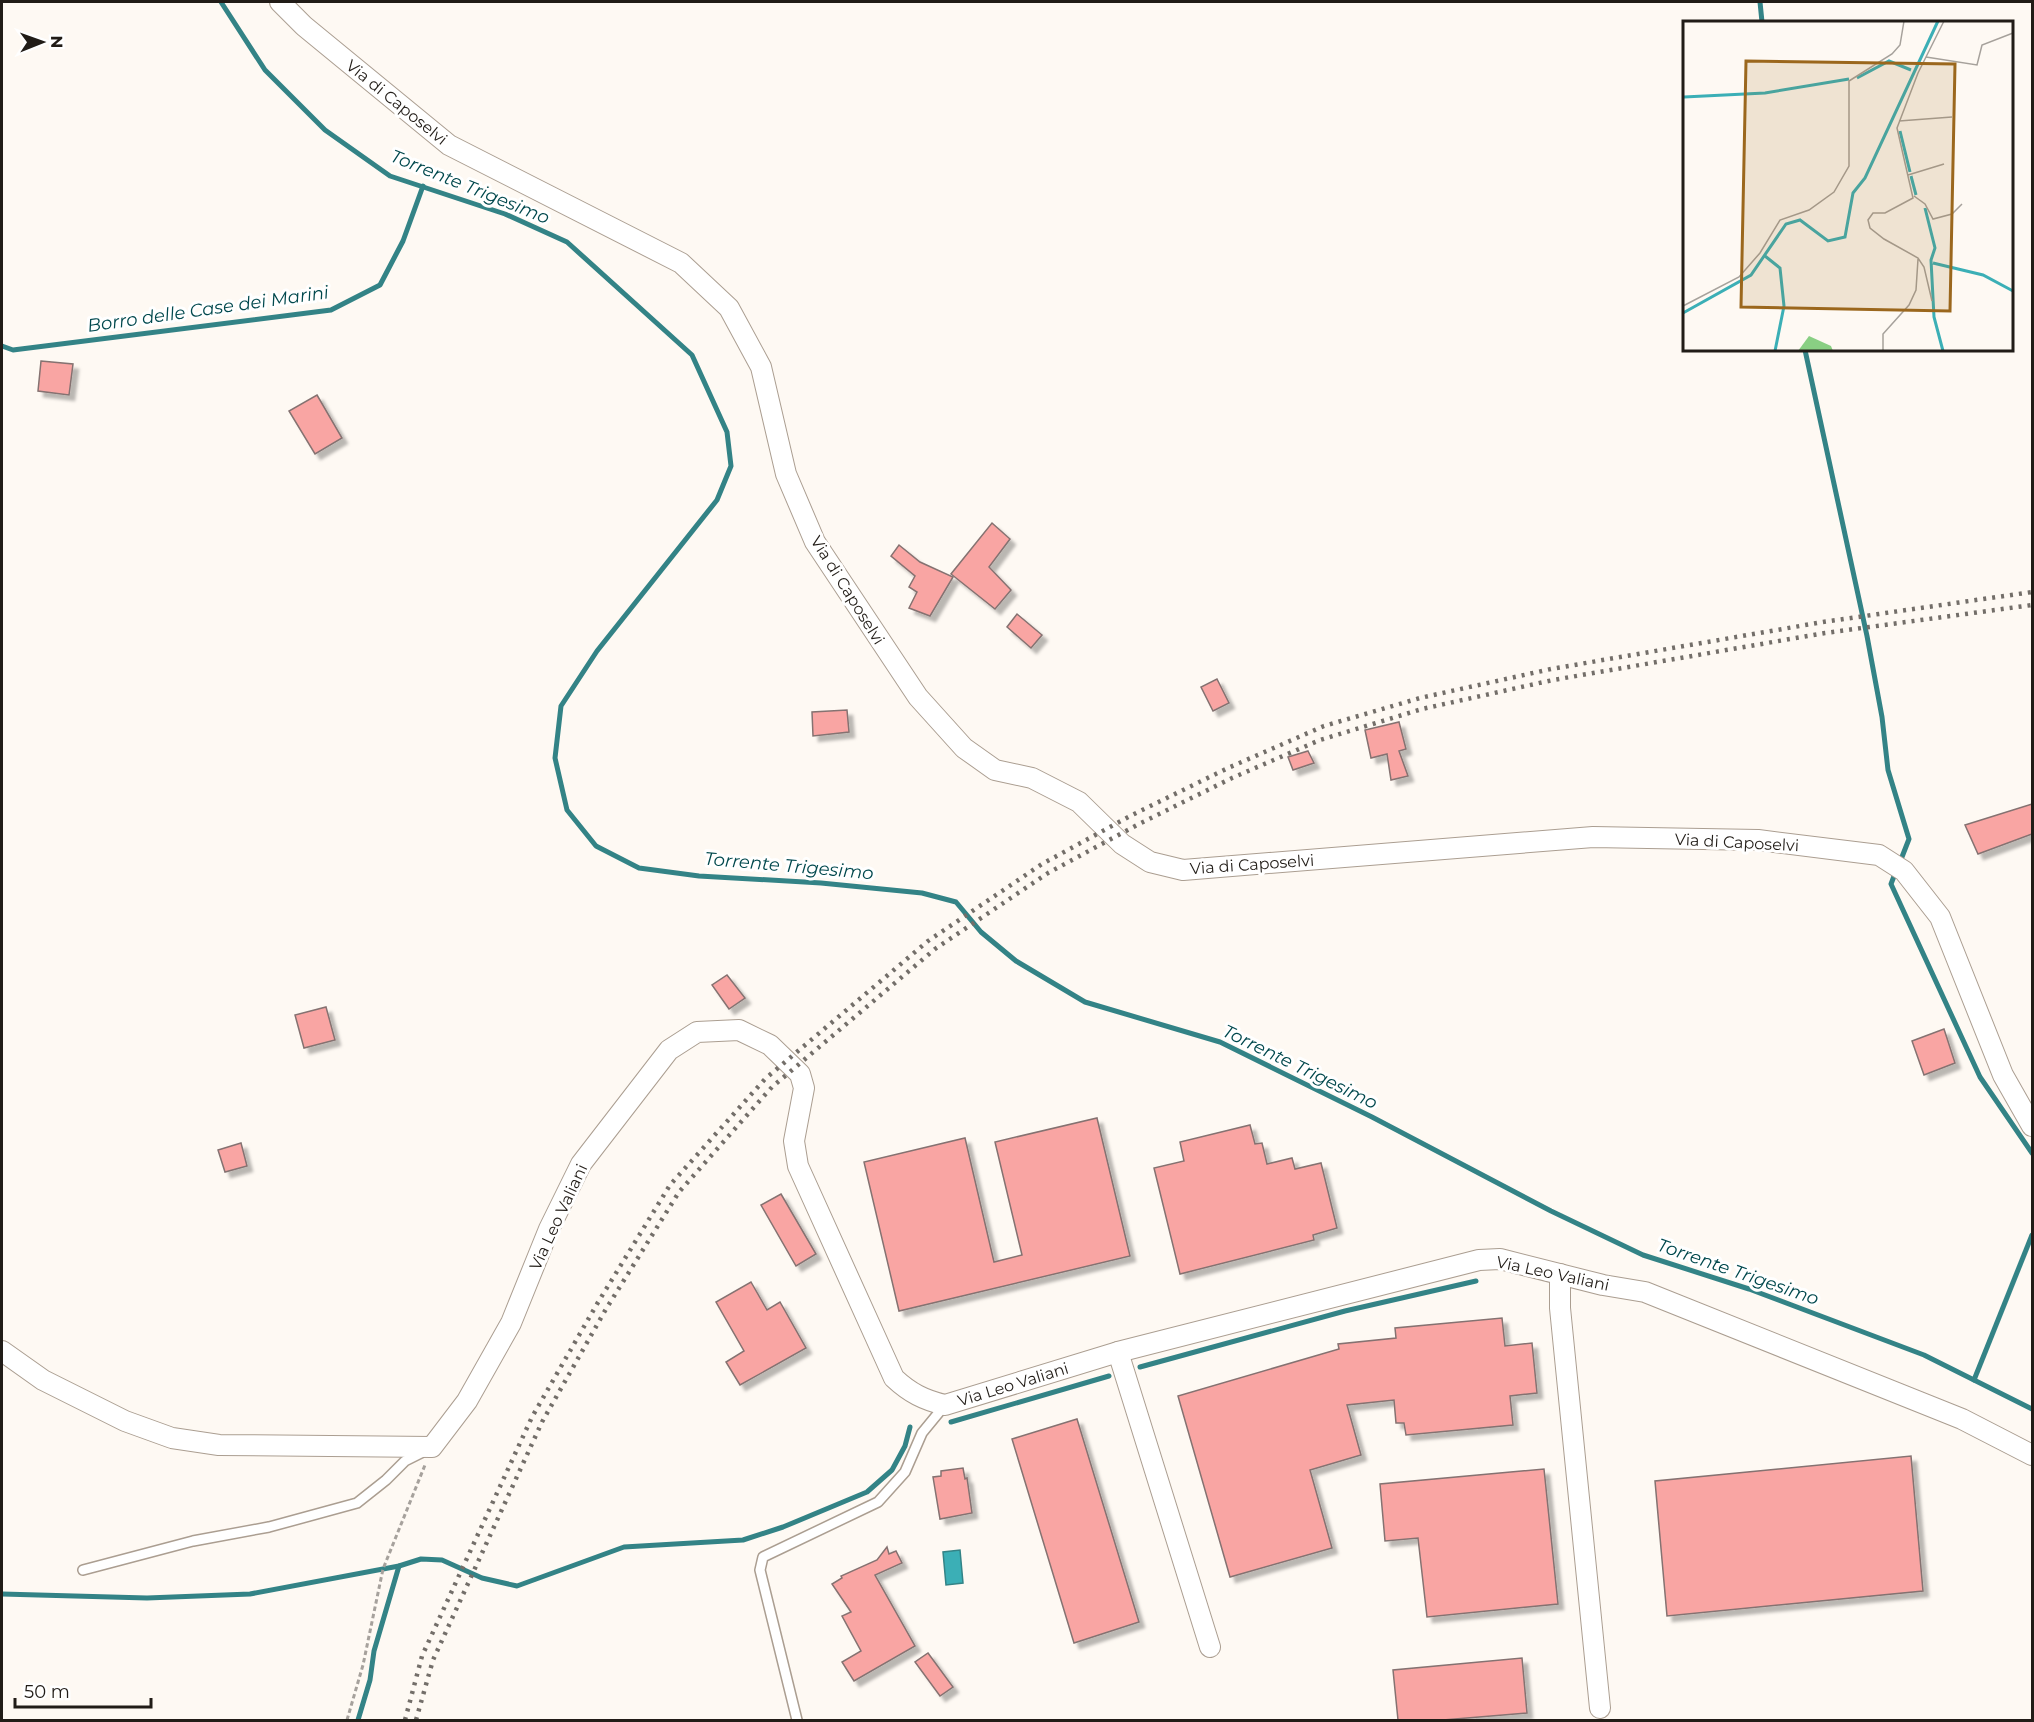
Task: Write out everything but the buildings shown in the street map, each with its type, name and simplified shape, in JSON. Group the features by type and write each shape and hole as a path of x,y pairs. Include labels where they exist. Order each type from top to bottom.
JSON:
{"street":[{"name":"Via di Caposelvi","path":"280,2 304,26 449,145 681,263 729,308 761,367 786,474 816,542 918,697 964,748 995,770 1032,778 1079,802 1122,844 1150,862 1183,870 1593,837 1758,840 1879,855 1904,871 1940,917 2003,1075 2032,1126"},
{"name":"Via Leo Valiani","path":"432,1447 467,1401 511,1323 549,1229 581,1164 669,1050 697,1032 739,1030 770,1045 800,1074 804,1088 795,1141 798,1166 894,1378 925,1401 945,1405 1119,1352 1479,1260 1500,1259 1603,1285 1645,1292 1962,1419 2032,1455"},
{"path":"1560,1274 1560,1308 1600,1708"},
{"path":"2,1351 43,1380 125,1421 172,1438 219,1445 432,1447"},
{"path":"1119,1352 1210,1647"}],"lane":[{"path":"797,1720 760,1570 763,1557 878,1502 905,1472 922,1432 945,1405"},
{"path":"83,1570 193,1541 269,1527 357,1503 405,1461 432,1447"}],"path":[{"path":"347,1720 363,1665 383,1569 432,1447"}],"water":[{"path":"960,1550 963,1583 946,1585 943,1552"}],"waterway":[{"name":"Torrente Trigesimo","path":"221,2 265,70 325,130 390,176 505,214 567,242 692,355 727,432 731,466 717,500 597,651 561,706 555,758 567,810 596,846 639,868 699,876 821,883 922,893 956,902 981,932 1016,961 1085,1002 1220,1042 1372,1117 1551,1211 1643,1255 1749,1289 1924,1355 2032,1409"},
{"path":"1760,2 1762,21"},
{"name":"Borro delle Case dei Marini","path":"2,346 13,350 331,310 380,285 403,241 423,186"},
{"path":"1805,351 1867,636 1882,717 1888,770 1909,839 1900,862"},
{"path":"1896,871 1891,884 1980,1077 2032,1153"},
{"path":"1974,1380 2032,1235"},
{"path":"1140,1367 1345,1311 1476,1281"},
{"path":"951,1422 1109,1376"},
{"path":"2,1594 147,1598 250,1594 399,1566 421,1559 442,1560 482,1578 517,1586 624,1547 743,1540 783,1527 867,1492 892,1470 905,1446 910,1427"},
{"path":"358,1720 370,1680 374,1651 399,1566"}],"railway":[{"path":"405,1720 422,1656 532,1417 597,1304 670,1185 765,1079 928,941 1042,864 1132,815 1228,768 1324,726 1420,698 1551,669 1823,622 2032,592"},
{"path":"416,1720 433,1660 542,1422 606,1309 679,1192 772,1087 935,949 1048,873 1137,825 1232,778 1320,740 1422,709 1553,680 1825,633 2032,605"}]}
